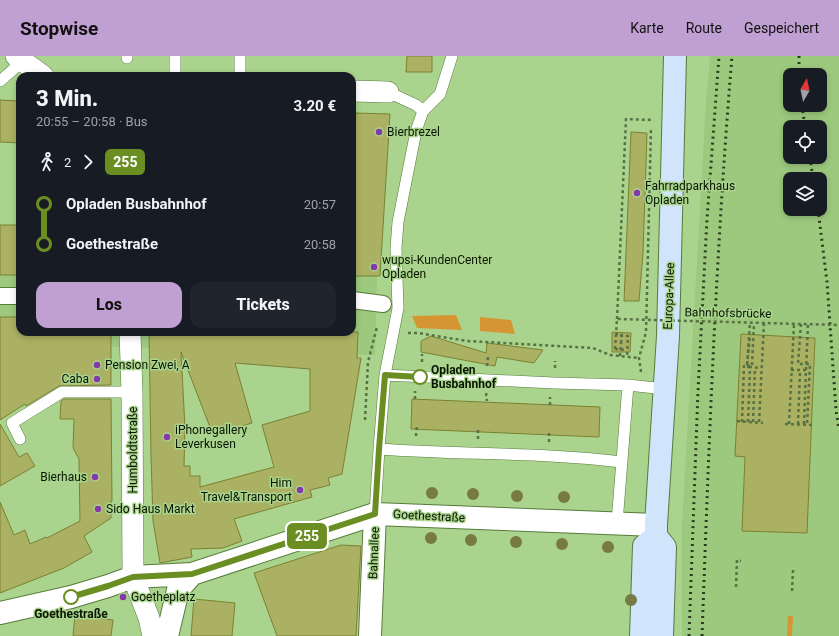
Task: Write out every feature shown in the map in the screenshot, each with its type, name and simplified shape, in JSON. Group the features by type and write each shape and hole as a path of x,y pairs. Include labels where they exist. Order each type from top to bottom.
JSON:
{"main road":[{"name":"Europa-Allee","path":"656,531 665,388 675,56"},
{"path":"641,636 644,546 656,531 665,547 662,636"}],"street":[{"path":"19,58 38,72"},
{"path":"356,91 388,92"},
{"path":"0,296 16,296"},
{"path":"356,301 383,304"},
{"name":"Humboldtstraße","path":"130,336 132,392 133,577 149,618 153,636"},
{"name":"Goethestraße","path":"0,613 71,597 133,577 192,574 375,514 617,523 656,531"},
{"name":"Bahnallee","path":"370,636 375,514"},
{"path":"167,636 178,590 192,574"}],"lane":[{"path":"175,56 175,72"},
{"path":"240,56 240,72"},
{"path":"388,92 423,111 440,94 452,56"},
{"path":"0,81 19,58"},
{"name":"Bahnallee","path":"375,514 385,375 398,308 396,248 398,222 416,131 423,111"},
{"path":"385,375 628,385 665,388"},
{"path":"617,523 628,385"},
{"path":"20,439 12,423 62,392 132,392"},
{"path":"379,449 416,452 592,458 622,462"}],"path":[{"path":"406,332 467,341 593,348 610,354 639,358 646,332 651,120 626,119 616,334 628,335 628,350 615,349 616,335 628,336 626,356"},
{"name":"Bahnhofsbrücke","path":"617,320 839,325"},
{"path":"748,366 747,367 750,323"},
{"path":"742,422 744,365 752,366 754,323"},
{"path":"737,421 761,423 761,368 764,323"},
{"path":"789,424 794,324"},
{"path":"801,324 798,364 810,364 808,425"},
{"path":"804,424 808,324"},
{"path":"620,356 622,334"},
{"path":"748,422 748,366 750,335"},
{"path":"748,366 761,368"},
{"path":"754,422 755,368"},
{"path":"791,370 806,370"},
{"path":"798,424 800,370"},
{"path":"784,424 812,425"},
{"path":"736,587 737,560 741,561"},
{"path":"792,591 793,570"}],"shaded area":[{"path":"710,56 839,56 839,636 682,636 682,524 706,102"},
{"path":"356,242 378,242 375,355 0,343 0,244 16,244 16,336 356,336"},
{"path":"456,315 462,330 417,328 412,316"},
{"path":"480,317 511,320 515,334 480,331"},
{"path":"788,616 793,616 792,636 787,636"}],"building":[{"path":"407,56 432,56 432,72 406,72"},
{"path":"0,100 16,101 16,143 0,142"},
{"path":"356,113 390,114 380,276 356,276"},
{"name":"Fahrradparkhaus Opladen","path":"631,132 647,133 643,253 639,301 624,301"},
{"path":"0,225 16,225 16,275 0,275"},
{"path":"0,317 16,317 16,336 111,336 111,385 59,386 26,406 25,404 0,420"},
{"path":"356,332 358,332 357,358 361,358 342,474 328,478 330,485 310,490 312,497 234,519 242,541 223,548 191,549 192,557 160,563 153,521 149,336 356,336","holes":["181,352 213,435 252,423 235,363 310,369 310,411 262,425 274,467 200,487 200,476 190,476 190,466 184,466 185,428"]},
{"path":"612,332 631,333 630,352 612,352"},
{"path":"741,334 815,338 807,533 742,531 745,457 735,456"},
{"path":"431,336 486,353 487,343 543,350 534,363 497,357 495,366 421,352 421,341"},
{"path":"64,399 111,399 111,518 84,536 92,552 64,568 0,593 0,502 14,535 25,530 30,544 46,537 47,538 80,521 79,459 73,448 74,419 60,419 61,401"},
{"path":"412,399 600,407 599,437 411,429"},
{"path":"0,424 19,457 27,453 35,466 0,486"},
{"path":"341,545 361,546 356,636 277,636 254,573"},
{"path":"194,599 235,603 232,636 191,636"},
{"path":"75,615 113,620 111,636 73,636"}],"railway":[{"path":"689,636 698,391 707,219 719,56"},
{"path":"702,636 717,273 732,56"},
{"path":"799,56 799,68"},
{"path":"803,112 804,120"},
{"path":"811,164 812,172"},
{"path":"819,216 827,282 836,410 839,430"}],"bus line":[{"name":"255","path":"71,597 133,577 192,574 375,514 385,375 420,377"}],"place":[{"name":"Bierbrezel","path":"379,132"},
{"name":"Fahrradparkhaus Opladen","path":"637,193"},
{"name":"wupsi-KundenCenter Opladen","path":"374,267"},
{"name":"Pension Zwei, A","path":"97,365"},
{"name":"Opladen Busbahnhof","path":"420,377"},
{"name":"Caba","path":"97,379"},
{"name":"iPhonegallery Leverkusen","path":"167,437"},
{"name":"Bierhaus","path":"95,477"},
{"name":"Him Travel&Transport","path":"300,490"},
{"name":"Sido Haus Markt","path":"98,509"},
{"name":"Goethestraße","path":"71,597"},
{"name":"Goetheplatz","path":"123,597"}]}
